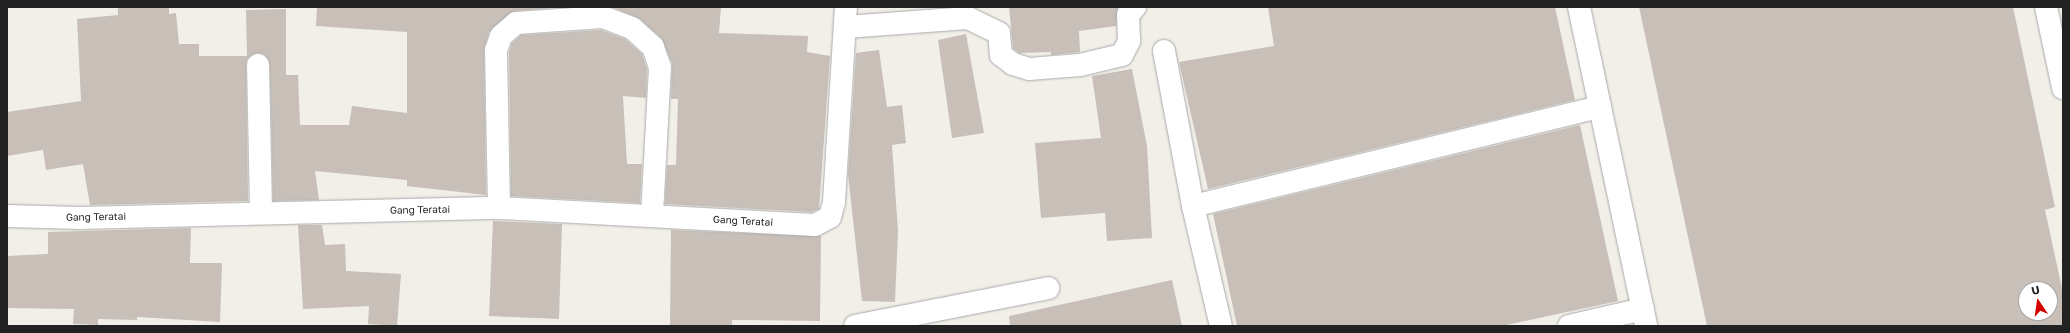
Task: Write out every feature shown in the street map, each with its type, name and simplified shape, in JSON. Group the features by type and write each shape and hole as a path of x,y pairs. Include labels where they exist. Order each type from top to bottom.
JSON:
{"street":[{"path":"846,17 968,18 999,33 1001,55 1013,64 1029,69 1080,65 1122,55 1129,41 1128,15 1135,7"},
{"path":"1569,326 1644,317 1578,7"},
{"path":"2046,7 2063,88"},
{"path":"499,208 496,50 501,36 516,24 603,17 632,28 653,47 660,67 652,216"},
{"name":"Gang Teratai","path":"7,216 80,218 499,208 815,225 830,217 846,17"},
{"path":"1164,51 1193,206 1221,326"},
{"path":"258,65 261,213"},
{"path":"1193,206 1600,107"},
{"path":"855,326 1048,288"}],"building":[{"path":"118,7 169,7 169,14 176,13 179,44 199,44 199,56 247,56 246,10 286,9 286,75 298,75 300,125 349,125 352,106 407,113 407,32 316,26 317,7 566,7 515,11 489,32 484,50 486,195 407,186 407,180 315,171 319,200 273,201 270,65 264,54 257,53 247,59 246,65 248,201 90,205 83,164 46,170 43,150 7,156 7,112 81,101 77,19 118,15"},
{"path":"612,7 721,7 719,33 808,36 807,52 830,56 819,209 812,212 665,204 667,165 676,165 678,99 671,99 672,63 661,38 640,19"},
{"path":"1009,7 1118,7 1116,26 1079,31 1080,52 1051,55 1051,52 1019,53 1013,48"},
{"path":"1268,7 1555,7 1575,100 1208,189 1179,62 1274,46"},
{"path":"1639,7 2013,7 2055,207 2045,210 2063,293 2063,326 1707,326"},
{"path":"601,30 625,39 642,54 647,69 646,98 623,96 627,164 642,164 640,203 511,196 509,52 512,43 521,35"},
{"path":"966,34 984,133 952,138 938,40"},
{"path":"879,50 887,107 902,105 906,143 892,145 898,231 895,302 862,301 848,174 856,53"},
{"path":"1132,69 1147,146 1152,238 1107,241 1105,213 1041,218 1035,143 1101,138 1092,76"},
{"path":"1580,125 1618,301 1502,326 1237,326 1213,214"},
{"path":"493,221 562,224 559,319 489,316"},
{"path":"298,225 322,225 325,245 345,244 346,271 401,274 397,326 368,324 369,306 303,309"},
{"path":"191,228 190,263 222,263 220,322 137,317 137,320 98,319 98,325 73,324 74,309 7,308 7,256 48,254 48,232"},
{"path":"671,230 821,236 820,321 732,320 732,326 670,326"},
{"path":"1172,280 1182,326 1010,326 1009,316"}]}
